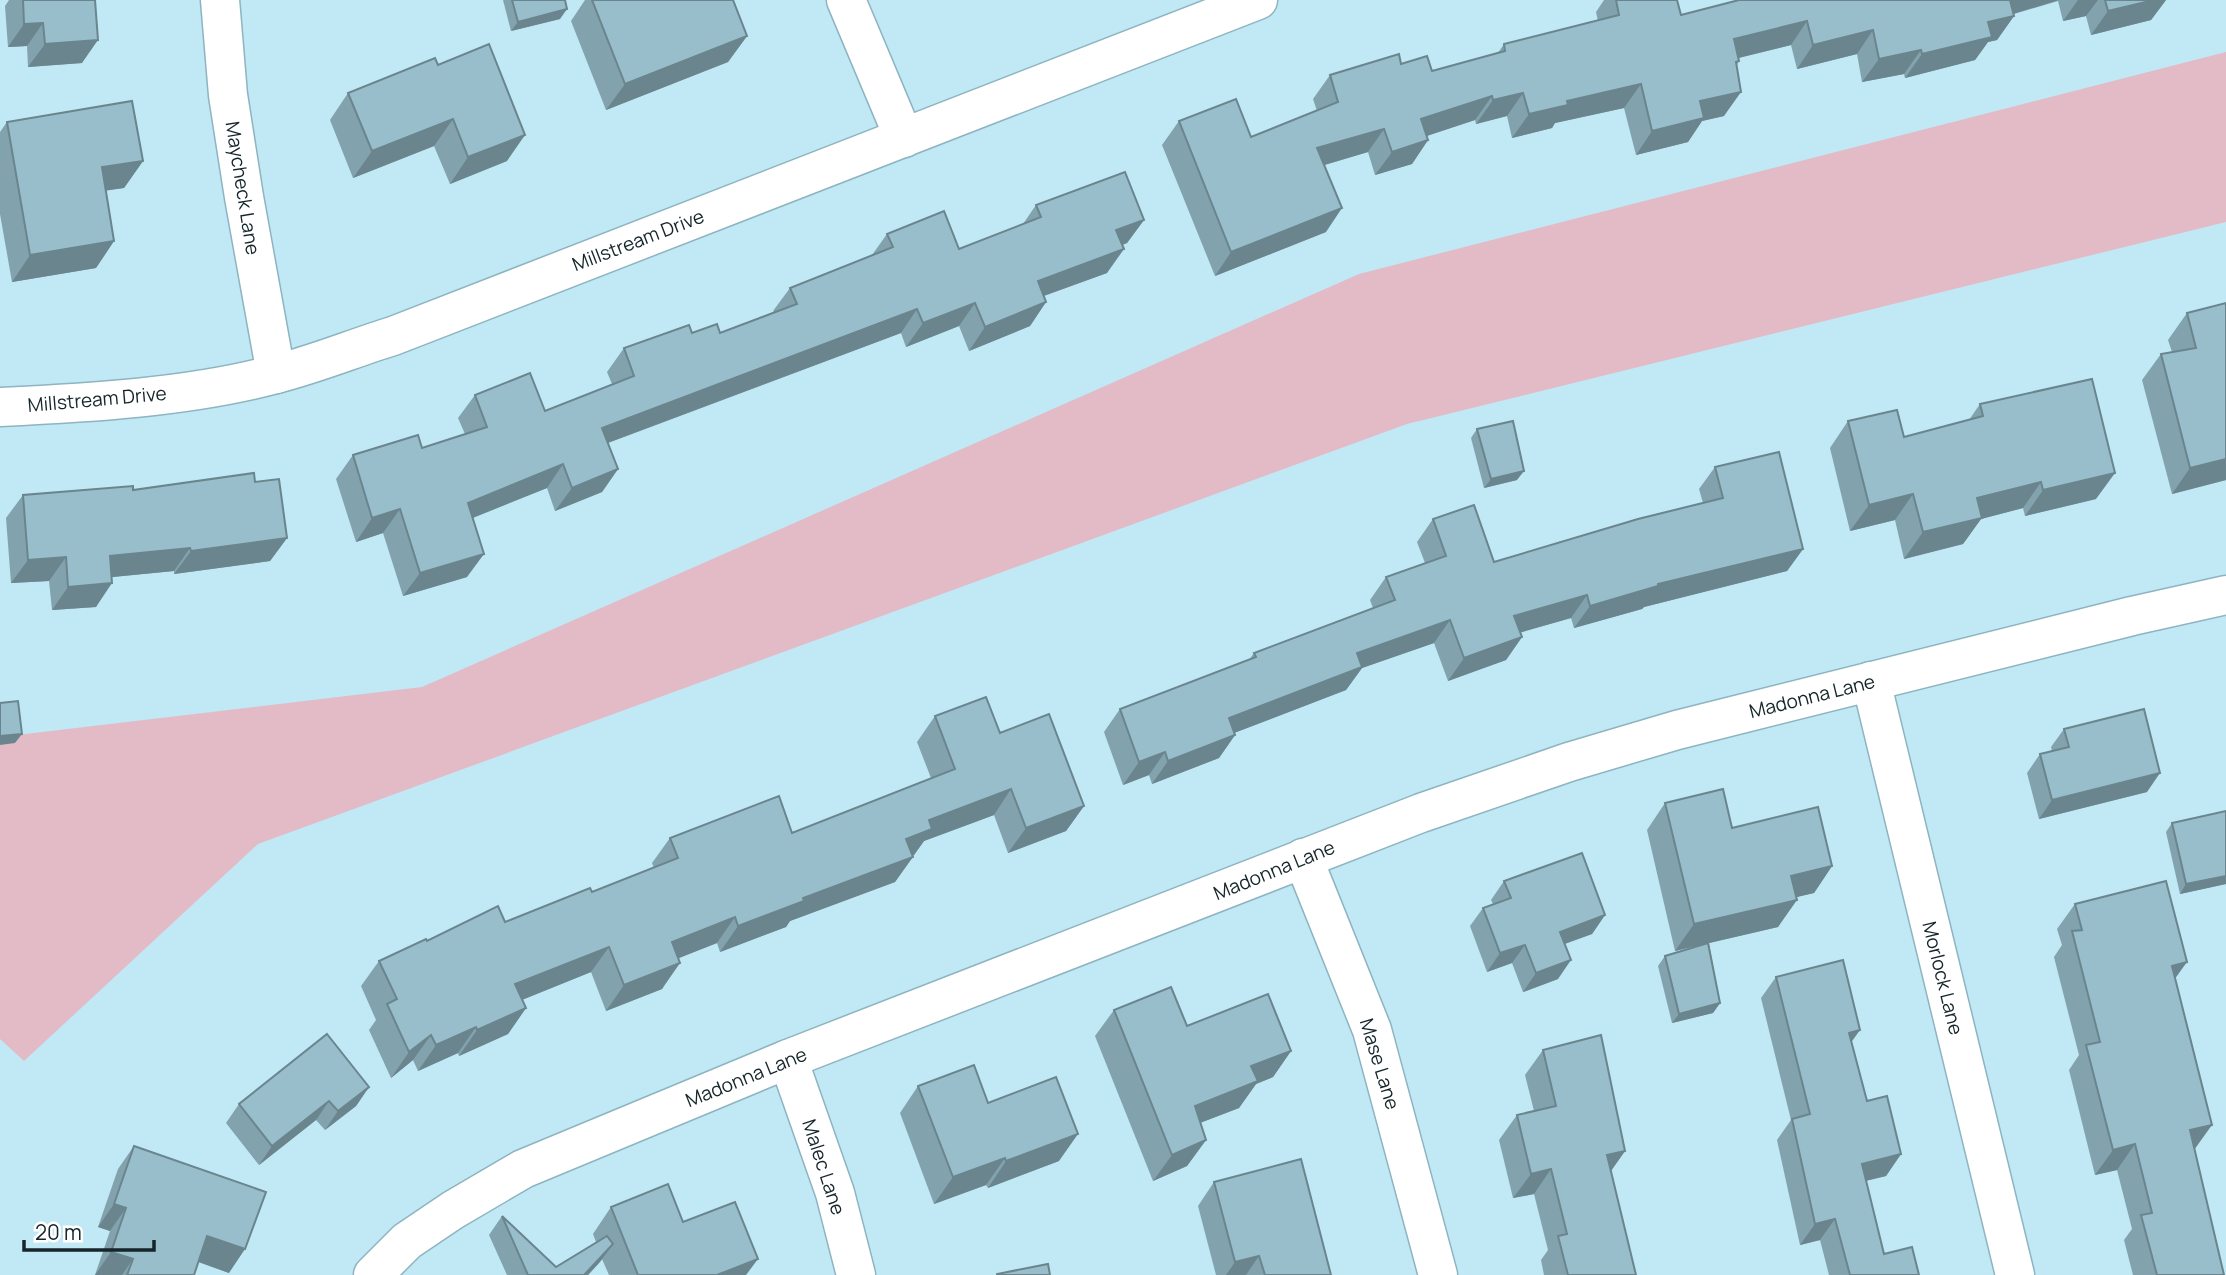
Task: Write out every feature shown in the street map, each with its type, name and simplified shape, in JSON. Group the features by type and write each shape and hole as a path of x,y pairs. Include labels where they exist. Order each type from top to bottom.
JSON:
{"street":[{"name":"Maycheck Lane","path":"220,0 228,95 276,374"},
{"path":"846,0 904,138"},
{"name":"Millstream Drive","path":"0,407 128,398 220,386 276,374 393,335 1258,0"},
{"name":"Madonna Lane","path":"373,1275 407,1241 523,1169 788,1059 1421,813 1569,762 1677,730 2226,595"},
{"name":"Morlock Lane","path":"1871,681 2015,1275"},
{"name":"Mase Lane","path":"1303,858 1372,1030 1438,1275"},
{"name":"Malec Lane","path":"788,1059 835,1194 856,1275"}],"shaded area":[{"path":"2226,52 2226,222 1407,424 258,844 24,1061 0,1039 0,737 422,687 1359,274"}],"building":[{"path":"23,0 95,0 98,40 45,44 43,23 24,24"},
{"path":"512,0 565,0 567,9 518,22"},
{"path":"592,0 733,0 747,36 625,84"},
{"path":"1616,0 1677,0 1681,15 1739,0 2010,0 2014,16 1988,22 1992,37 1922,54 1921,50 1879,59 1873,30 1813,45 1807,21 1734,39 1741,92 1700,101 1704,118 1652,131 1641,84 1567,101 1568,105 1529,114 1523,93 1493,100 1492,96 1421,119 1428,140 1392,152 1384,129 1317,148 1342,208 1231,252 1179,121 1236,99 1251,137 1338,102 1330,75 1399,54 1401,64 1427,56 1432,71 1505,51 1504,44 1619,15"},
{"path":"2105,0 2154,0 2108,11"},
{"path":"489,44 525,135 468,157 453,119 372,151 348,93 435,58 438,65"},
{"path":"132,101 143,161 102,167 114,241 30,255 7,122"},
{"path":"1125,172 1144,220 1116,230 1124,249 1038,281 1046,302 985,327 975,303 923,323 917,309 602,428 618,469 572,488 563,464 468,503 484,554 420,573 400,509 372,518 353,455 418,435 422,448 487,427 475,395 530,373 545,411 634,376 624,348 689,325 692,333 717,324 720,333 797,304 790,288 893,247 887,234 944,211 959,249 1041,217 1036,205"},
{"path":"2226,303 2226,459 2190,468 2161,354 2196,348 2187,313"},
{"path":"2092,379 2115,473 2043,490 2041,482 1977,498 1982,518 1923,532 1913,494 1869,505 1848,421 1897,410 1904,437 1983,416 1980,404"},
{"path":"1513,421 1524,471 1491,479 1477,429"},
{"path":"1779,452 1803,549 1658,584 1590,606 1587,595 1514,616 1522,637 1464,658 1450,620 1357,653 1362,667 1229,718 1235,735 1168,761 1165,752 1139,762 1120,709 1256,657 1254,653 1395,600 1386,577 1446,556 1433,519 1474,505 1494,562 1638,519 1723,498 1715,467"},
{"path":"254,473 255,482 279,479 287,538 191,551 190,548 110,556 112,583 68,587 66,557 28,560 23,495 133,486 133,490"},
{"path":"986,697 1000,733 1049,714 1084,806 1026,828 1011,789 929,820 932,829 906,839 913,857 803,898 804,901 738,926 735,917 672,942 680,963 624,985 609,947 515,984 526,1008 436,1045 431,1035 409,1052 387,1004 397,999 379,961 498,906 505,922 590,888 592,892 678,858 670,838 779,796 792,833 955,769 935,716"},
{"path":"18,701 22,734 0,736 0,703"},
{"path":"2144,709 2160,773 2052,800 2040,754 2069,747 2064,729"},
{"path":"1723,789 1732,828 1818,807 1832,866 1791,876 1797,900 1694,924 1665,803"},
{"path":"2226,811 2226,876 2186,884 2172,823"},
{"path":"1582,853 1605,915 1560,932 1571,960 1536,973 1525,945 1500,953 1483,908 1511,898 1504,881"},
{"path":"2166,881 2187,962 2172,966 2212,1125 2190,1130 2224,1275 2157,1275 2141,1215 2152,1213 2135,1144 2113,1150 2086,1045 2100,1042 2072,931 2082,930 2075,904"},
{"path":"1708,943 1720,1003 1679,1014 1665,956"},
{"path":"1843,960 1860,1030 1849,1033 1867,1101 1887,1096 1901,1154 1862,1164 1884,1254 1912,1247 1919,1275 1850,1275 1835,1219 1815,1224 1792,1119 1810,1114 1776,977"},
{"path":"1171,987 1187,1026 1268,994 1291,1051 1251,1066 1258,1081 1195,1106 1206,1140 1172,1155 1114,1010"},
{"path":"327,1034 369,1087 338,1111 329,1101 272,1146 239,1104"},
{"path":"1601,1035 1625,1151 1607,1155 1636,1275 1568,1275 1558,1236 1567,1234 1551,1169 1531,1174 1517,1115 1556,1106 1543,1050"},
{"path":"974,1065 988,1103 1056,1077 1078,1134 1006,1161 1005,1158 953,1177 918,1086"},
{"path":"134,1146 266,1192 245,1249 207,1236 194,1275 127,1275 133,1259 111,1252 126,1208 114,1204"},
{"path":"1301,1159 1331,1275 1265,1275 1259,1256 1235,1262 1214,1182"},
{"path":"668,1184 683,1222 735,1202 758,1259 717,1275 638,1275 611,1207"},
{"path":"502,1216 556,1267 607,1236 613,1244 584,1275 528,1275"},
{"path":"1048,1264 1050,1275 997,1275 997,1274"}]}
